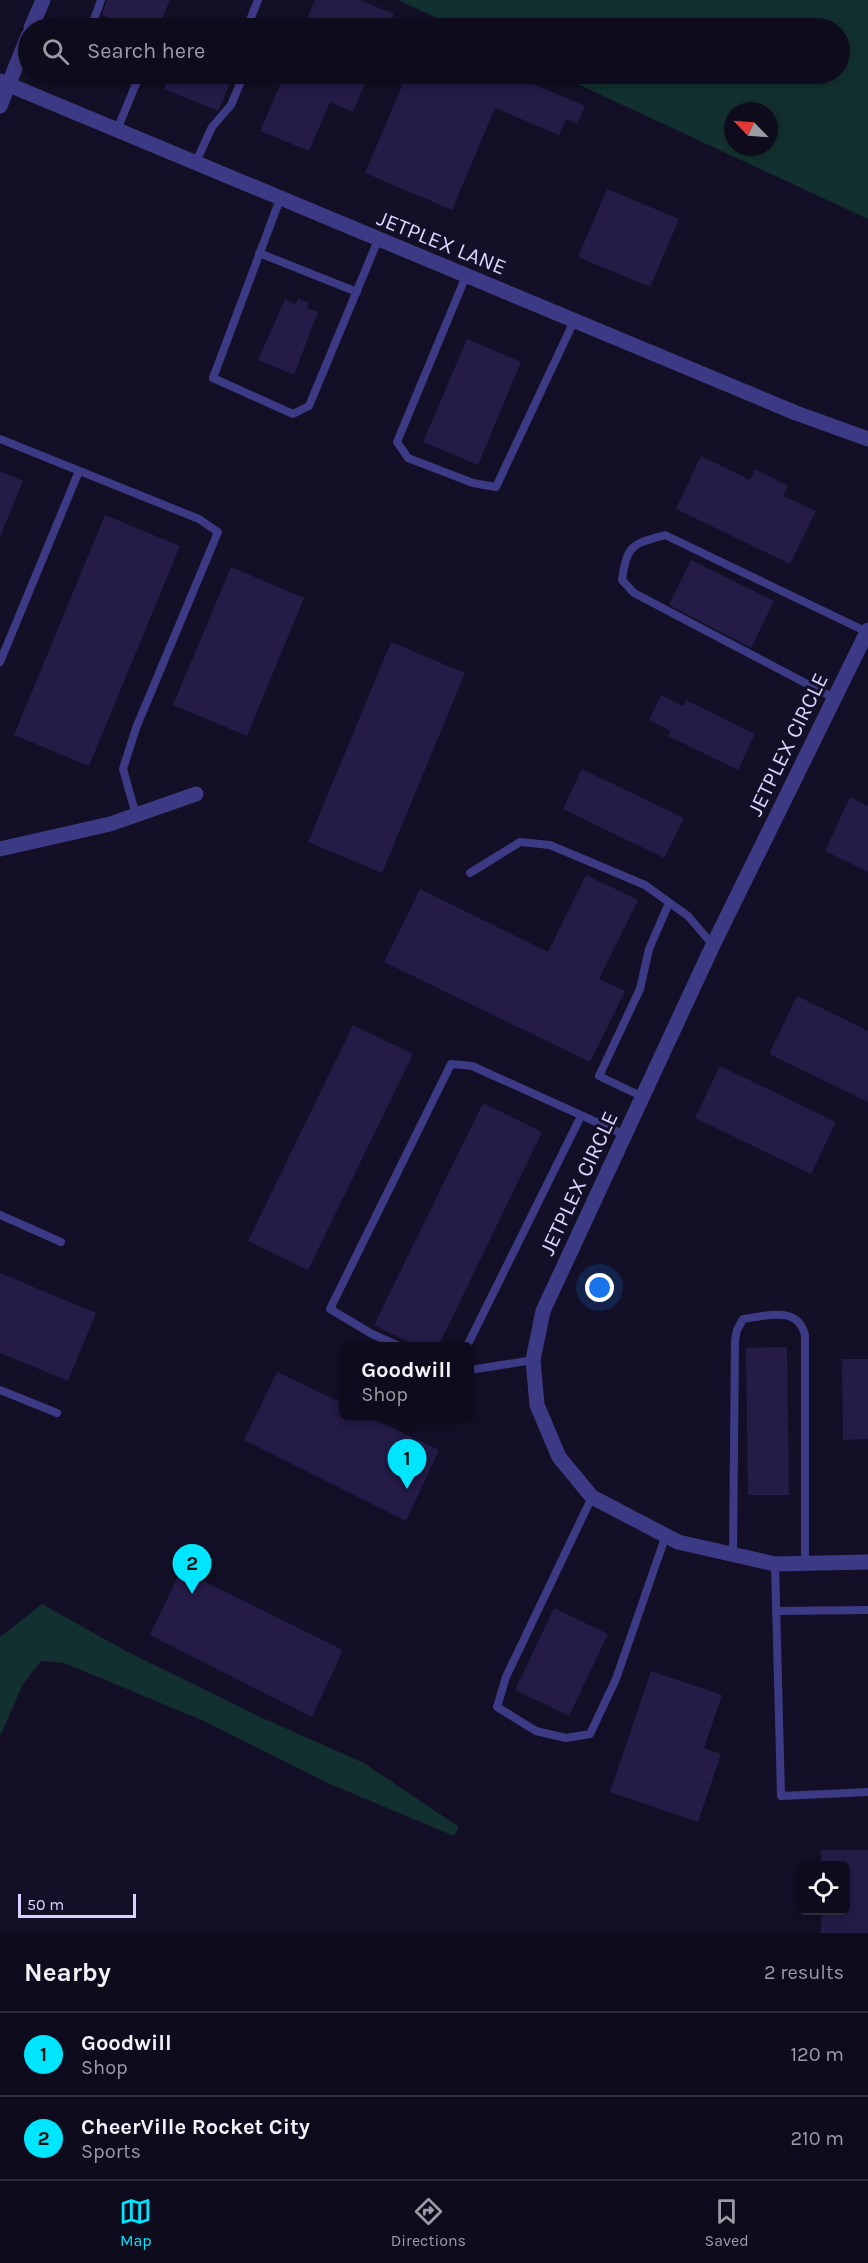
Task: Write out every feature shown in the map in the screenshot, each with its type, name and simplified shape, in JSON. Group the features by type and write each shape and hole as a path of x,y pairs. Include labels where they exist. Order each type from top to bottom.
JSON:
{"street":[{"path":"35,18 43,0"},
{"path":"0,106 4,83 18,56"},
{"name":"JETPLEX LANE","path":"4,83 796,413 868,439"},
{"name":"JETPLEX CIRCLE","path":"868,631 713,945 543,1311 533,1360 537,1405 559,1457 592,1497 678,1542 775,1564 868,1562"},
{"path":"0,849 110,824 196,794"}],"lane":[{"path":"95,18 101,0"},
{"path":"251,18 258,0"},
{"path":"117,130 136,84"},
{"path":"195,164 212,127 231,105 240,84"},
{"path":"280,199 213,378 293,414 309,406 378,240"},
{"path":"259,253 357,292"},
{"path":"466,276 397,442 408,458 472,483 496,487 574,321"},
{"path":"0,440 199,519 218,532 136,728 123,769 136,815"},
{"path":"0,662 79,471"},
{"path":"834,698 634,593 622,580 626,558 638,542 665,535 868,631"},
{"path":"470,873 520,842 550,845 645,885 688,916 713,945"},
{"path":"643,1097 599,1076 640,989 649,949 669,903"},
{"path":"389,1342 330,1309 451,1064 472,1066 625,1135"},
{"path":"469,1342 581,1116"},
{"path":"0,1215 61,1242"},
{"path":"734,1554 735,1340 743,1319 781,1315 795,1318 803,1324 805,1336 805,1563"},
{"path":"474,1369 533,1360"},
{"path":"0,1390 57,1413"},
{"path":"592,1497 506,1677 496,1707 536,1731 566,1738 590,1734 615,1679 666,1535"},
{"path":"775,1564 781,1796 868,1791"},
{"path":"776,1611 868,1610"}],"green space":[{"path":"398,0 868,0 868,219 732,156 778,156 778,102 724,102 724,152 578,84 850,84 850,18 437,18"},
{"path":"42,1604 124,1650 260,1717 364,1763 459,1827 454,1836 330,1784 204,1721 64,1663 41,1661 23,1684 0,1736 0,1637"}],"building":[{"path":"107,0 170,0 162,18 109,18 102,15"},
{"path":"315,0 360,0 394,14 392,18 307,18"},
{"path":"166,84 230,84 218,111 164,89"},
{"path":"281,84 365,84 353,112 330,102 309,151 260,131"},
{"path":"403,84 533,84 585,106 577,124 566,119 559,135 495,108 452,210 365,173"},
{"path":"607,189 679,219 650,287 578,257"},
{"path":"298,298 309,303 307,308 318,312 294,375 258,360 285,299 296,304"},
{"path":"467,339 521,362 478,465 423,442"},
{"path":"701,456 750,480 755,469 788,486 783,496 816,511 790,564 676,509"},
{"path":"0,471 23,481 0,537"},
{"path":"105,515 180,546 89,766 14,735"},
{"path":"691,560 774,601 751,648 669,605"},
{"path":"231,567 304,598 247,736 173,705"},
{"path":"391,642 465,673 382,873 308,842"},
{"path":"661,695 683,706 686,700 755,734 738,770 668,736 671,731 649,720"},
{"path":"582,769 684,818 664,858 563,809"},
{"path":"850,797 868,806 868,872 825,851"},
{"path":"586,875 638,900 599,979 625,991 590,1062 384,962 420,889 548,952"},
{"path":"797,996 868,1031 868,1102 769,1054"},
{"path":"353,1025 413,1054 308,1270 248,1241"},
{"path":"720,1066 836,1122 811,1174 695,1118"},
{"path":"483,1103 542,1132 440,1342 408,1342 374,1325"},
{"path":"0,1273 96,1313 68,1381 0,1353"},
{"path":"787,1347 789,1495 748,1495 746,1348"},
{"path":"842,1359 868,1359 868,1439 843,1440"},
{"path":"277,1372 339,1402 339,1420 375,1420 439,1450 406,1521 244,1440"},
{"path":"181,1570 343,1650 312,1717 150,1635"},
{"path":"554,1608 608,1634 569,1716 515,1690"},
{"path":"651,1671 722,1695 704,1748 721,1754 698,1822 610,1792"},
{"path":"821,1850 868,1850 868,1933 821,1933 821,1915 850,1915 850,1861 821,1861"}],"place":[{"name":"Goodwill","path":"407,1489"},
{"name":"CheerVille Rocket City","path":"192,1594"}]}
